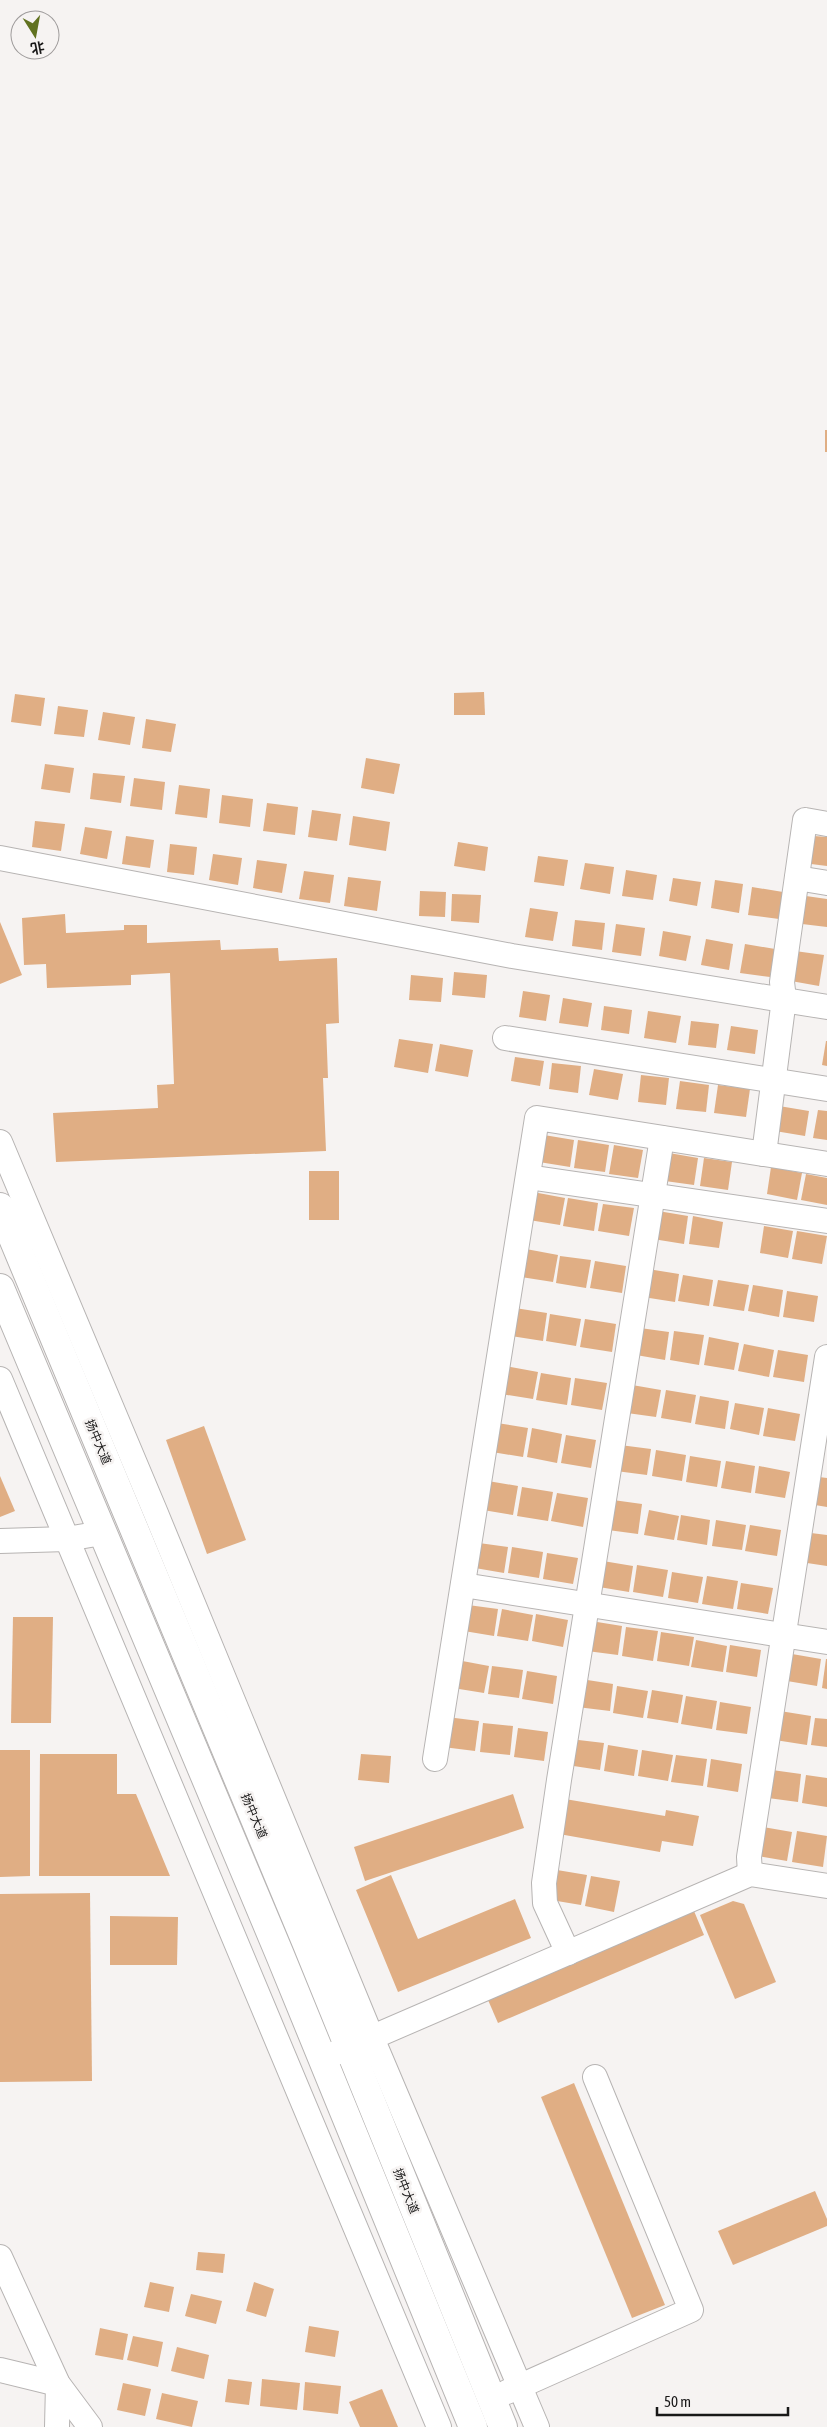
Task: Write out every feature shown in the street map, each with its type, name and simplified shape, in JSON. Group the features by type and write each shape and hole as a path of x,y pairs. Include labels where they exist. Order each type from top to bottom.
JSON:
{"main road":[{"name":"扬中大道","path":"0,1207 277,1871 360,2043 503,2427"},
{"path":"0,1288 250,1883 470,2418"},
{"path":"102,1533 131,1522"},
{"path":"250,1883 277,1871"}],"street":[{"path":"764,1154 784,999 782,982 805,820 827,824"},
{"path":"0,858 512,956 827,1007"},
{"path":"797,878 827,883"},
{"path":"505,1038 827,1089"},
{"path":"435,1759 538,1118 827,1164"},
{"path":"568,1953 546,1903 544,1883 662,1138"},
{"path":"0,1142 155,1511 360,2043 537,2427"},
{"path":"528,1177 827,1221"},
{"path":"750,1874 749,1857 827,1358"},
{"path":"0,1379 293,2074 439,2427"},
{"path":"0,1541 66,1539 102,1533"},
{"path":"463,1585 827,1642"},
{"path":"322,2059 750,1874 827,1886"},
{"path":"470,2418 491,2399 691,2310 595,2077"},
{"path":"0,2257 58,2384 90,2427"},
{"path":"0,2370 58,2384"},
{"path":"58,2384 58,2427"}],"building":[{"path":"825,430 827,430 827,452 825,452"},
{"path":"484,692 485,715 454,715 454,693"},
{"path":"15,694 45,698 41,726 11,722"},
{"path":"58,706 88,710 84,737 54,734"},
{"path":"103,712 135,717 130,745 98,740"},
{"path":"146,719 176,724 171,752 142,748"},
{"path":"366,758 400,764 394,794 361,788"},
{"path":"45,764 74,768 70,793 41,789"},
{"path":"93,773 125,776 121,803 90,799"},
{"path":"134,778 165,782 162,810 130,806"},
{"path":"179,785 210,789 207,818 175,814"},
{"path":"222,795 253,799 250,827 219,823"},
{"path":"267,803 298,807 295,835 263,831"},
{"path":"312,810 341,814 337,841 308,837"},
{"path":"353,816 390,822 386,851 349,845"},
{"path":"35,821 65,824 61,851 32,847"},
{"path":"85,827 112,831 107,859 80,854"},
{"path":"126,836 154,840 150,868 122,864"},
{"path":"814,836 827,837 827,866 811,864"},
{"path":"458,842 488,847 485,871 454,866"},
{"path":"170,844 197,847 194,875 167,872"},
{"path":"213,854 242,858 238,885 209,880"},
{"path":"538,856 568,860 564,886 534,882"},
{"path":"257,860 287,864 282,893 253,888"},
{"path":"585,863 614,867 610,894 580,889"},
{"path":"626,870 657,875 653,900 622,896"},
{"path":"304,871 334,875 330,903 299,899"},
{"path":"348,877 381,881 377,911 344,906"},
{"path":"673,878 701,882 697,906 669,901"},
{"path":"715,880 743,884 739,913 711,908"},
{"path":"752,887 783,892 779,919 748,915"},
{"path":"420,891 446,892 445,917 419,916"},
{"path":"452,894 481,895 479,923 451,921"},
{"path":"806,896 827,899 827,927 802,924"},
{"path":"530,908 558,912 553,941 525,937"},
{"path":"65,914 66,933 124,930 124,925 147,925 147,943 220,940 221,950 278,948 279,961 337,958 339,1023 326,1024 328,1078 323,1078 326,1151 56,1162 53,1113 158,1108 157,1085 174,1084 170,973 131,975 131,985 47,988 46,964 24,965 22,918"},
{"path":"575,920 605,923 602,950 572,946"},
{"path":"0,922 22,975 0,984"},
{"path":"616,924 645,928 641,956 612,952"},
{"path":"663,931 691,936 686,961 659,956"},
{"path":"706,939 733,944 729,970 701,965"},
{"path":"745,944 775,949 770,977 740,973"},
{"path":"795,951 824,955 819,986 791,981"},
{"path":"454,972 487,975 485,998 452,995"},
{"path":"411,975 443,978 441,1002 409,1000"},
{"path":"523,991 550,995 546,1021 519,1017"},
{"path":"563,998 592,1003 588,1027 559,1023"},
{"path":"604,1006 632,1010 629,1034 601,1030"},
{"path":"648,1011 681,1016 676,1043 644,1038"},
{"path":"691,1021 719,1024 716,1048 688,1045"},
{"path":"731,1026 758,1030 755,1054 727,1050"},
{"path":"399,1039 433,1044 428,1073 394,1067"},
{"path":"827,1041 827,1066 822,1065"},
{"path":"440,1044 473,1050 468,1077 435,1071"},
{"path":"515,1057 544,1061 540,1086 511,1081"},
{"path":"552,1063 581,1066 578,1093 549,1089"},
{"path":"594,1069 623,1074 618,1100 589,1095"},
{"path":"641,1075 669,1078 666,1105 638,1102"},
{"path":"680,1081 709,1085 706,1112 676,1109"},
{"path":"718,1085 750,1089 746,1117 714,1113"},
{"path":"779,1106 809,1111 805,1136 775,1131"},
{"path":"818,1110 827,1111 827,1140 813,1138"},
{"path":"544,1135 574,1140 570,1167 539,1162"},
{"path":"578,1140 609,1145 605,1172 574,1168"},
{"path":"614,1145 643,1150 638,1178 609,1174"},
{"path":"669,1153 698,1158 694,1185 665,1181"},
{"path":"704,1158 732,1162 728,1190 700,1186"},
{"path":"771,1167 802,1173 797,1200 767,1194"},
{"path":"309,1171 339,1171 339,1220 309,1220"},
{"path":"806,1174 827,1178 827,1205 801,1200"},
{"path":"533,1192 565,1198 560,1225 529,1220"},
{"path":"568,1198 598,1203 594,1231 563,1226"},
{"path":"603,1204 634,1208 629,1236 598,1231"},
{"path":"658,1211 688,1216 684,1244 653,1239"},
{"path":"693,1216 723,1222 719,1248 689,1244"},
{"path":"764,1226 793,1231 788,1258 760,1253"},
{"path":"797,1231 827,1236 822,1264 792,1259"},
{"path":"526,1249 558,1255 553,1282 521,1277"},
{"path":"560,1256 591,1260 586,1288 556,1283"},
{"path":"595,1261 626,1266 622,1293 590,1288"},
{"path":"648,1269 679,1274 675,1302 643,1297"},
{"path":"683,1275 713,1280 709,1306 678,1301"},
{"path":"718,1280 749,1285 744,1311 713,1306"},
{"path":"753,1285 783,1290 779,1317 748,1311"},
{"path":"787,1291 818,1296 814,1322 783,1317"},
{"path":"515,1308 547,1313 543,1341 511,1336"},
{"path":"550,1314 581,1319 576,1346 546,1341"},
{"path":"585,1319 616,1324 612,1352 580,1347"},
{"path":"640,1328 669,1332 665,1360 636,1355"},
{"path":"674,1331 704,1335 699,1365 670,1360"},
{"path":"709,1337 739,1343 734,1370 704,1365"},
{"path":"744,1344 774,1350 769,1377 738,1371"},
{"path":"778,1350 808,1355 804,1382 773,1377"},
{"path":"506,1366 538,1372 533,1399 501,1394"},
{"path":"541,1373 571,1378 567,1405 536,1400"},
{"path":"575,1378 607,1383 602,1410 571,1405"},
{"path":"632,1385 661,1390 656,1417 627,1413"},
{"path":"666,1390 696,1395 691,1423 661,1418"},
{"path":"700,1396 729,1401 725,1429 695,1424"},
{"path":"735,1403 764,1408 759,1435 730,1429"},
{"path":"768,1408 800,1414 795,1441 763,1436"},
{"path":"497,1423 528,1428 523,1457 492,1452"},
{"path":"204,1426 246,1540 207,1554 166,1440"},
{"path":"532,1428 562,1434 557,1463 527,1457"},
{"path":"566,1435 596,1440 591,1468 561,1463"},
{"path":"620,1445 651,1449 647,1475 616,1471"},
{"path":"656,1450 686,1455 682,1481 652,1476"},
{"path":"690,1456 721,1461 717,1487 686,1482"},
{"path":"726,1461 755,1466 751,1493 721,1488"},
{"path":"759,1466 790,1472 785,1498 755,1493"},
{"path":"0,1476 15,1511 0,1517"},
{"path":"819,1477 827,1478 827,1507 815,1505"},
{"path":"488,1481 518,1486 513,1515 483,1510"},
{"path":"522,1487 553,1492 548,1521 517,1516"},
{"path":"557,1493 588,1498 583,1527 551,1521"},
{"path":"613,1500 642,1504 638,1534 608,1530"},
{"path":"649,1510 679,1516 674,1540 644,1535"},
{"path":"681,1515 710,1520 707,1545 677,1540"},
{"path":"716,1520 746,1525 742,1550 712,1546"},
{"path":"750,1525 781,1530 777,1556 745,1551"},
{"path":"811,1533 827,1535 827,1566 807,1563"},
{"path":"479,1543 508,1547 504,1573 475,1568"},
{"path":"512,1547 543,1552 539,1578 508,1573"},
{"path":"547,1553 578,1558 573,1584 543,1579"},
{"path":"603,1561 633,1566 629,1592 599,1587"},
{"path":"637,1565 668,1570 663,1597 633,1592"},
{"path":"672,1572 703,1577 698,1603 668,1598"},
{"path":"707,1576 738,1581 733,1609 702,1604"},
{"path":"741,1583 773,1588 768,1614 737,1609"},
{"path":"468,1605 498,1609 494,1636 464,1631"},
{"path":"502,1609 533,1615 528,1641 497,1636"},
{"path":"536,1614 568,1620 563,1647 532,1641"},
{"path":"13,1617 53,1617 51,1723 11,1723"},
{"path":"591,1621 622,1626 618,1655 587,1651"},
{"path":"626,1627 658,1631 653,1661 622,1656"},
{"path":"661,1632 694,1637 689,1666 657,1661"},
{"path":"696,1640 727,1646 723,1672 691,1667"},
{"path":"730,1645 761,1650 757,1677 726,1672"},
{"path":"792,1654 821,1659 817,1686 787,1681"},
{"path":"827,1659 827,1689 822,1688"},
{"path":"457,1660 489,1666 484,1693 453,1688"},
{"path":"492,1666 523,1670 519,1698 488,1694"},
{"path":"527,1671 557,1676 553,1704 522,1699"},
{"path":"581,1679 613,1684 610,1711 577,1707"},
{"path":"617,1686 648,1691 643,1718 613,1713"},
{"path":"652,1690 683,1695 678,1723 647,1718"},
{"path":"686,1696 717,1701 712,1729 681,1724"},
{"path":"720,1702 751,1707 747,1734 716,1730"},
{"path":"780,1711 811,1716 807,1745 775,1740"},
{"path":"447,1717 479,1721 475,1751 443,1747"},
{"path":"815,1718 827,1719 827,1747 811,1745"},
{"path":"483,1723 513,1726 510,1755 480,1752"},
{"path":"518,1728 548,1732 544,1761 514,1757"},
{"path":"570,1739 604,1743 600,1770 567,1765"},
{"path":"608,1745 638,1750 634,1776 604,1771"},
{"path":"0,1750 30,1750 30,1876 0,1877"},
{"path":"642,1750 673,1755 668,1781 638,1776"},
{"path":"40,1754 117,1754 117,1794 136,1794 170,1876 39,1876"},
{"path":"361,1754 391,1756 389,1783 358,1780"},
{"path":"676,1755 707,1759 703,1786 671,1782"},
{"path":"711,1759 742,1764 738,1792 707,1787"},
{"path":"772,1770 801,1774 798,1802 768,1798"},
{"path":"806,1775 827,1778 827,1807 802,1803"},
{"path":"513,1794 524,1828 365,1881 354,1847"},
{"path":"565,1799 665,1816 666,1810 699,1816 693,1846 662,1841 660,1852 559,1834"},
{"path":"763,1827 792,1832 787,1861 758,1856"},
{"path":"797,1831 827,1836 823,1867 792,1862"},
{"path":"557,1870 587,1875 581,1905 551,1900"},
{"path":"391,1875 418,1939 515,1899 531,1938 398,1992 356,1890"},
{"path":"591,1876 620,1881 614,1912 585,1906"},
{"path":"90,1893 92,2081 0,2082 0,1894"},
{"path":"733,1901 744,1904 776,1982 735,1999 700,1915"},
{"path":"694,1911 704,1935 498,2023 488,2000"},
{"path":"110,1916 178,1917 177,1965 110,1965"},
{"path":"574,2083 665,2305 632,2318 541,2097"},
{"path":"815,2191 827,2219 827,2226 733,2265 718,2231"},
{"path":"198,2252 225,2254 223,2273 196,2270"},
{"path":"150,2282 174,2287 169,2312 144,2307"},
{"path":"254,2282 274,2289 266,2317 246,2311"},
{"path":"191,2294 222,2301 216,2324 185,2316"},
{"path":"309,2326 339,2331 335,2357 305,2352"},
{"path":"100,2328 128,2334 123,2360 95,2355"},
{"path":"133,2336 163,2342 158,2367 127,2360"},
{"path":"177,2347 209,2355 204,2379 171,2371"},
{"path":"228,2379 252,2382 249,2405 225,2402"},
{"path":"262,2379 300,2383 297,2410 260,2406"},
{"path":"305,2382 341,2386 338,2414 303,2410"},
{"path":"123,2383 151,2389 145,2416 117,2410"},
{"path":"382,2389 398,2427 360,2427 349,2402"},
{"path":"162,2393 198,2401 192,2427 156,2419"}]}
